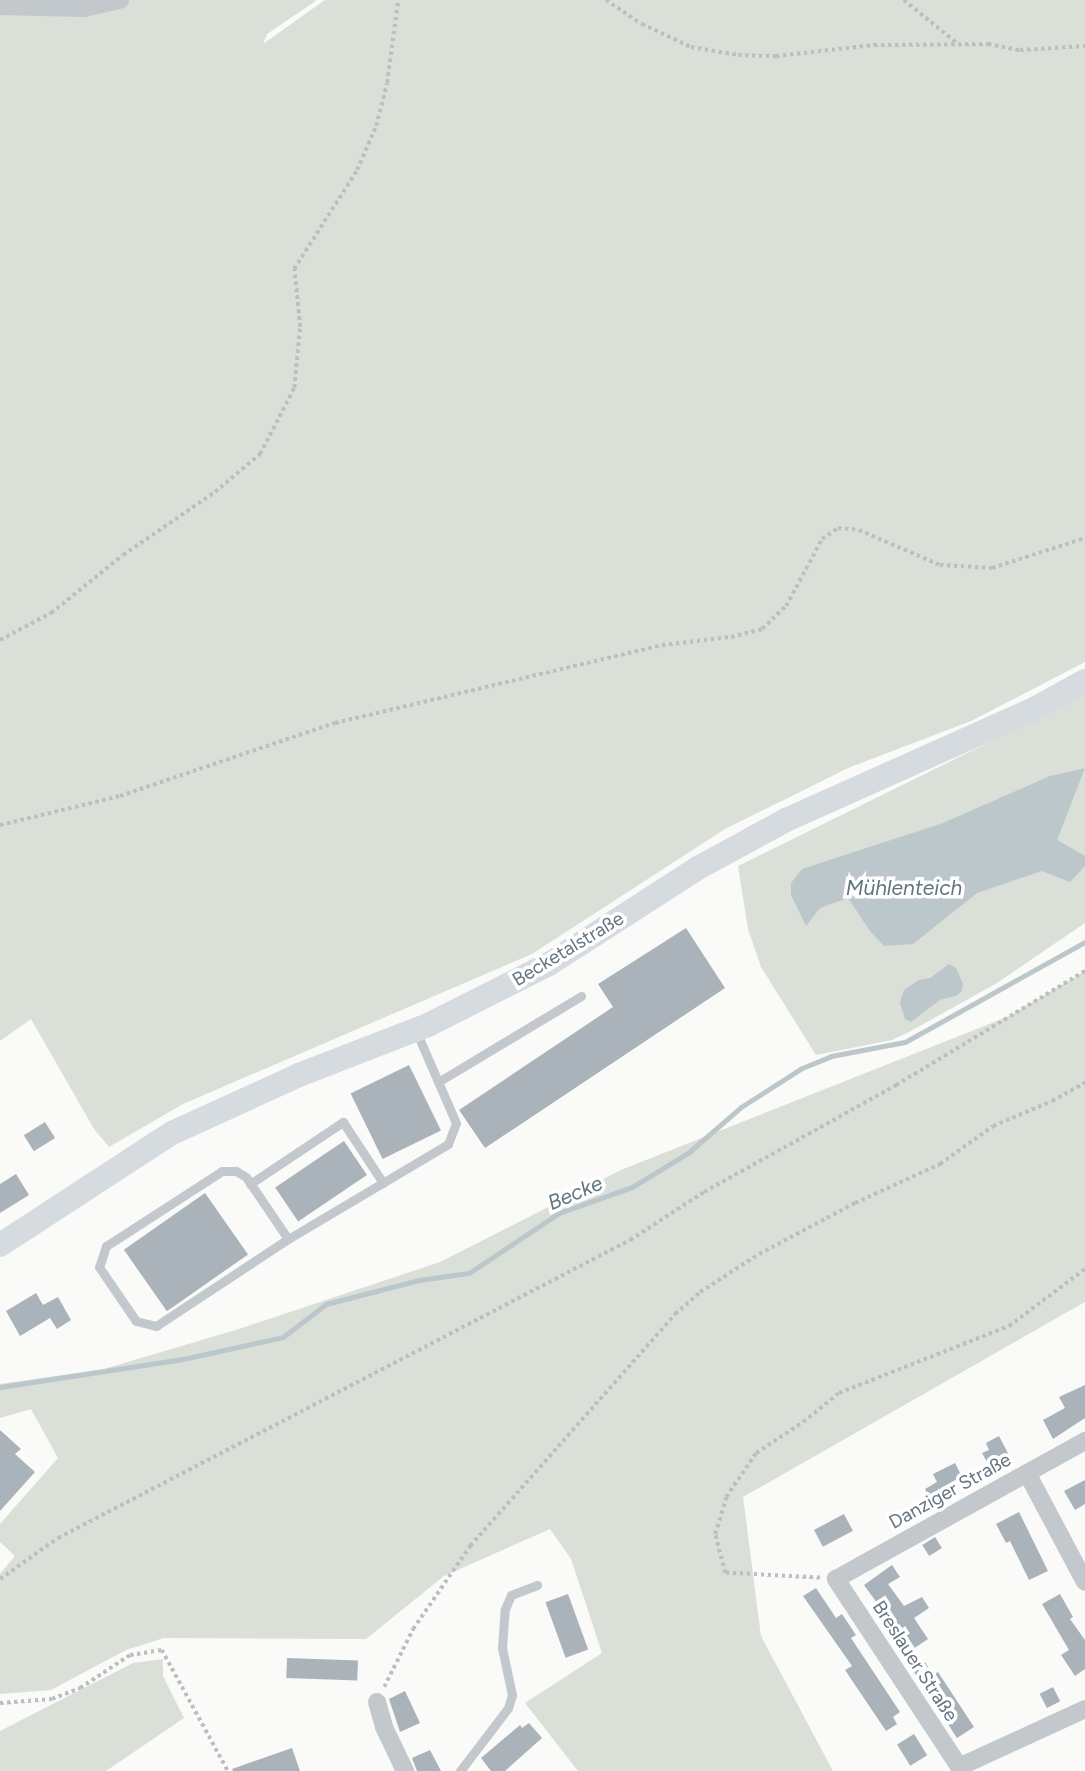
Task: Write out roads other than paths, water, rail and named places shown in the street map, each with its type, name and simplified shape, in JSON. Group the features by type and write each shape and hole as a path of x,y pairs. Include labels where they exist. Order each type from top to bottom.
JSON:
{"main road":[{"name":"Becketalstraße","path":"0,1245 172,1133 299,1075 416,1030 549,964 698,868 786,820 1034,709 1085,681"}],"street":[{"path":"0,6 84,8 120,0"},
{"name":"Danziger Straße","path":"836,1579 1085,1441"},
{"path":"1027,1473 1085,1582"},
{"name":"Breslauer Straße","path":"836,1579 960,1769 1085,1709"},
{"path":"377,1702 384,1727 405,1771"}],"lane":[{"path":"438,1082 581,996"},
{"path":"288,1239 250,1184 236,1171 222,1171 106,1246 99,1267 136,1321 156,1326 288,1239 449,1144 456,1123 416,1030"},
{"path":"250,1184 343,1122 383,1183"},
{"path":"460,1771 508,1708 512,1695 502,1648 505,1609 511,1595 537,1585"}],"water":[{"name":"Mühlenteich","path":"1085,768 1057,840 1085,856 1085,866 1070,882 1042,871 977,893 913,944 884,946 870,931 848,898 820,908 806,926 791,895 791,883 802,869 943,823 1050,776"},
{"path":"949,964 956,968 963,984 962,991 956,996 940,1000 911,1022 905,1019 900,1003 904,990 919,980 930,978"}],"waterway":[{"name":"Becke","path":"0,1387 183,1359 283,1337 326,1304 419,1280 469,1273 559,1213 632,1187 688,1153 741,1107 802,1068 831,1056 905,1042 1085,942"}]}
